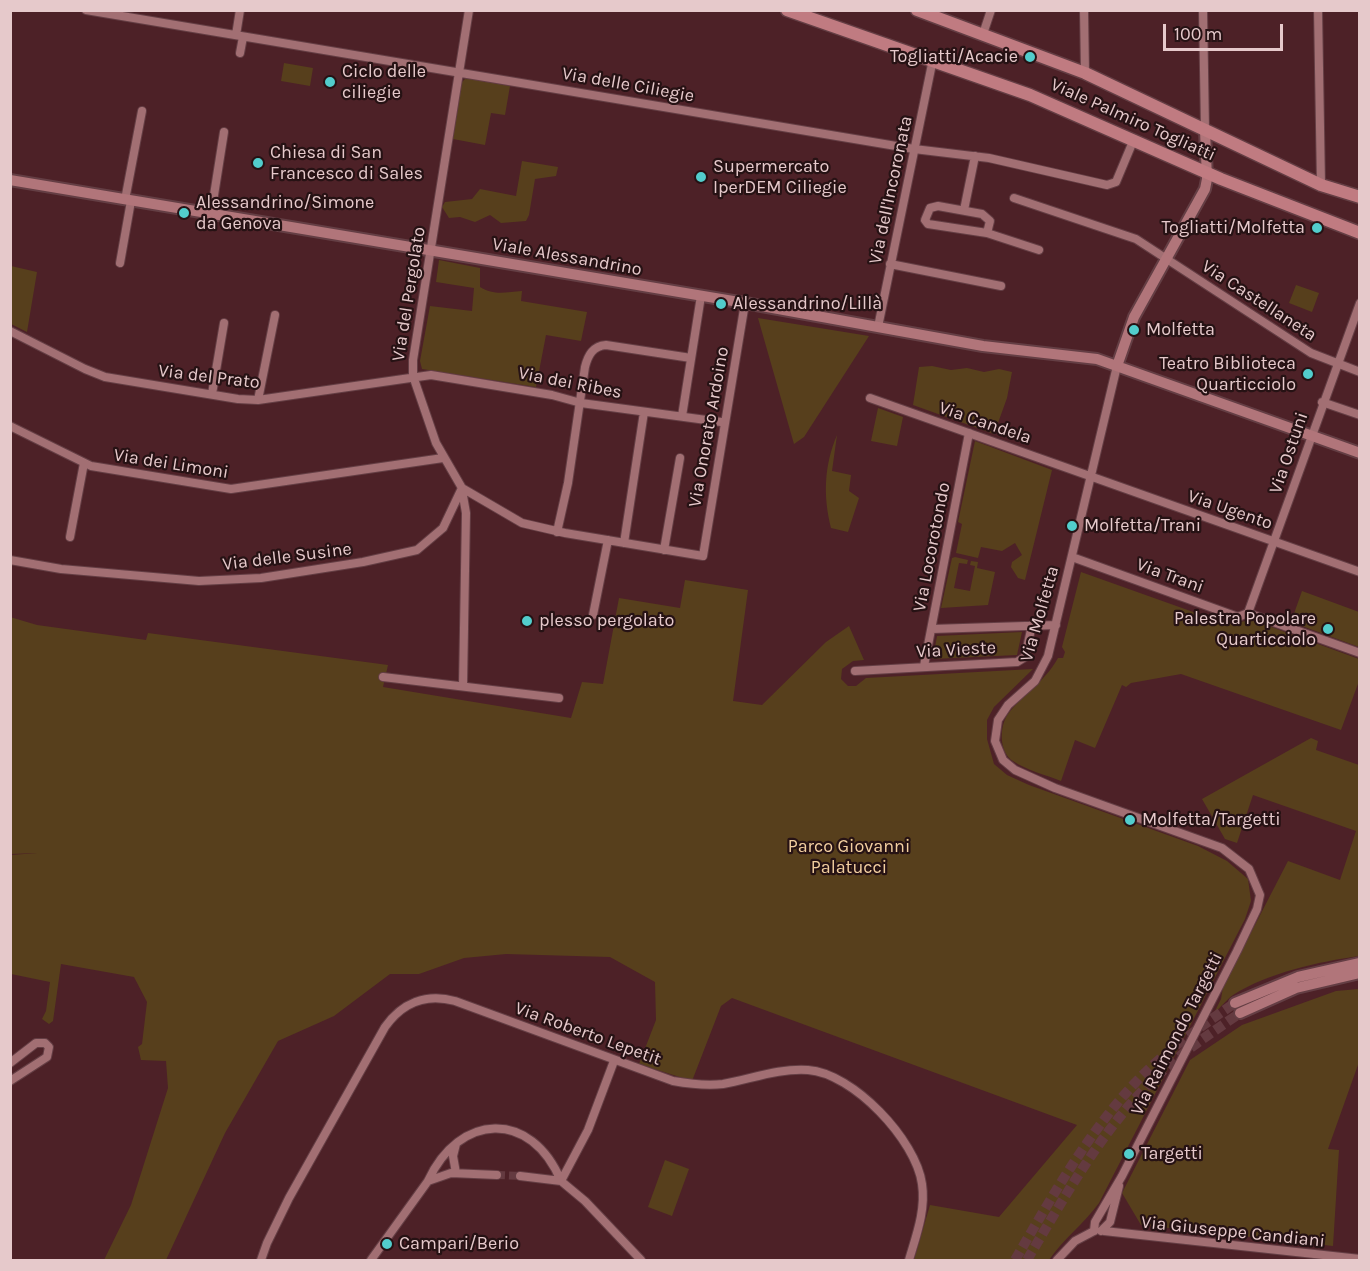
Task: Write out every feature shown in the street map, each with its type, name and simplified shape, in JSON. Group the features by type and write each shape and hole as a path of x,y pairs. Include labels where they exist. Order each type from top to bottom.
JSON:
{"main road":[{"name":"Viale Palmiro Togliatti","path":"787,10 933,59 1030,95 1207,172 1359,233"},
{"name":"Viale Palmiro Togliatti","path":"917,10 951,17 985,28 1321,185 1359,197"}],"street":[{"name":"Via delle Ciliegie","path":"86,10 914,149 975,156 1113,185 1134,139"},
{"path":"240,10 240,53"},
{"name":"Via del Pergolato","path":"469,10 414,346 413,376 443,458 462,488 519,522 557,532 703,556"},
{"path":"985,28 991,10"},
{"path":"1084,10 1085,73"},
{"path":"1203,10 1205,130"},
{"path":"1318,10 1321,185"},
{"name":"Via dell'Incoronata","path":"878,327 933,59"},
{"path":"120,263 142,111"},
{"name":"Viale Palmiro Togliatti","path":"1205,130 1207,172"},
{"path":"211,214 224,132"},
{"path":"964,210 975,156"},
{"name":"Via Molfetta","path":"1207,172 1205,189 1128,330 1117,366 1056,625 1043,669 1035,681 1008,705 998,720 995,741 1000,757 1012,768 1055,788 1227,850 1244,863 1254,875 1260,891 1259,906"},
{"name":"Viale Alessandrino","path":"10,180 1000,348 1093,358 1359,453"},
{"name":"Via Castellaneta","path":"1014,198 1131,237 1311,353 1359,372"},
{"path":"987,233 988,218 964,210 932,207 925,213 925,220 933,226 987,233 1039,250"},
{"path":"890,264 1001,286"},
{"path":"682,416 701,296"},
{"name":"Via Onorato Ardoino","path":"703,556 745,303"},
{"name":"Via Ostuni","path":"1248,613 1359,303"},
{"path":"258,400 274,315"},
{"path":"212,394 224,323"},
{"name":"Via del Prato","path":"10,331 100,375 258,400 413,376"},
{"path":"557,532 581,403 585,363 597,346 609,345 691,358"},
{"name":"Via dei Ribes","path":"413,376 458,378 574,399 581,403 721,422"},
{"name":"Via Candela","path":"870,398 1091,476"},
{"path":"1322,402 1359,415"},
{"path":"624,543 644,412"},
{"name":"Via dei Limoni","path":"10,426 84,463 236,489 443,458"},
{"name":"Via Locorotondo","path":"924,666 969,433"},
{"path":"664,550 680,458"},
{"path":"70,537 84,463"},
{"name":"Via Ugento","path":"1091,476 1359,572"},
{"path":"462,488 466,510 463,686"},
{"name":"Via delle Susine","path":"10,560 62,569 199,580 241,580 283,575 363,562 417,550 443,528 462,488"},
{"path":"593,615 608,540"},
{"name":"Via Trani","path":"1072,557 1238,617 1248,613 1359,653"},
{"name":"Via Vieste","path":"855,670 1020,661 1026,653 1032,625"},
{"path":"932,629 1056,625"},
{"path":"382,677 559,698"},
{"name":"Via Raimondo Targetti","path":"1094,1231 1095,1221 1122,1176 1259,906"},
{"path":"1359,963 1298,977 1237,1008 1296,988 1359,974"},
{"name":"Via Roberto Lepetit","path":"261,1260 285,1207 385,1027 403,1007 427,998 445,998 673,1081 705,1085 788,1070 822,1072 843,1080 888,1122 904,1140 913,1156 922,1184 922,1213 909,1260"},
{"path":"10,1063 36,1043 43,1042 49,1047 46,1057 10,1081"},
{"path":"561,1181 588,1130 614,1061"},
{"path":"371,1260 428,1181 434,1166 456,1144 480,1130 495,1128 521,1134 539,1145 561,1181 585,1201 640,1260"},
{"path":"456,1144 453,1156 456,1173"},
{"path":"428,1181 456,1173 497,1175"},
{"path":"520,1176 561,1181"},
{"name":"Via Raimondo Targetti","path":"1104,1231 1114,1208 1122,1176"},
{"path":"1104,1208 1114,1208"},
{"path":"1057,1260 1075,1241 1094,1231 1104,1231"},
{"name":"Via Giuseppe Candiani","path":"1104,1231 1302,1257 1359,1259"}],"green space":[{"path":"284,63 313,68 310,86 281,81"},
{"path":"466,78 510,86 505,115 491,113 485,145 453,139 461,83"},
{"path":"522,161 558,167 556,176 535,179 526,221 501,223 490,215 475,222 460,217 449,218 442,207 445,202 472,199 480,189 516,196"},
{"path":"439,260 480,268 480,287 490,292 522,291 521,301 587,312 581,341 546,335 536,387 422,369 420,361 430,306 472,311 474,288 436,282"},
{"path":"11,266 37,272 27,332 11,324"},
{"path":"1296,285 1319,293 1312,312 1289,303"},
{"path":"758,318 869,336 804,437 794,444"},
{"path":"932,366 951,370 967,368 984,372 999,369 1012,372 1007,398 994,434 913,405 919,367"},
{"path":"878,408 903,417 897,446 871,441"},
{"path":"837,435 832,471 851,475 849,491 859,498 848,532 831,528 827,504 827,470"},
{"path":"975,441 1052,470 1025,580 1018,578 1011,567 1012,562 1022,555 1015,543 1002,551 981,547 978,558 956,553 962,524 958,522"},
{"path":"952,558 968,560 967,564 959,563 954,588 970,591 975,566 970,565 971,561 978,562 977,568 995,572 988,605 941,608"},
{"path":"1081,572 1227,624 1252,620 1359,659 1359,681 1341,730 1181,674 1131,683 1126,687 1122,685 1095,748 1075,740 1061,781 1013,761 1008,757 1003,746 1002,732 1005,719 1047,674 1058,658 1063,658 1065,652 1062,647"},
{"name":"Parco Giovanni Palatucci","path":"685,580 748,590 733,701 762,705 826,642 849,626 864,660 853,661 842,669 841,679 848,686 856,686 866,678 1033,669 994,707 987,720 987,739 994,764 1007,775 1029,785 1198,846 1227,861 1248,879 1251,901 1245,919 1093,1211 1049,1260 914,1260 930,1205 999,1217 1077,1125 732,998 721,1006 692,1081 639,1064 656,1020 655,982 610,957 506,954 464,958 419,974 390,974 334,1016 278,1041 225,1133 166,1260 104,1260 131,1205 168,1088 166,1061 141,1060 138,1047 142,1044 147,1002 134,977 61,964 53,1021 49,1024 42,1019 46,1011 50,982 11,974 11,855 37,853 11,854 10,617 37,625 146,640 148,633 388,665 383,687 571,718 582,682 603,684 619,598 680,608"},
{"path":"1302,591 1359,612 1359,647 1291,622"},
{"path":"1022,632 1017,655 933,659 937,636"},
{"path":"1311,738 1318,741 1316,750 1359,765 1359,956 1311,965 1263,980 1233,995 1213,1015 1221,999 1223,987 1288,861 1340,880 1356,831 1253,795 1237,843 1225,839 1202,799"},
{"path":"1359,989 1359,1062 1328,1149 1339,1150 1333,1246 1141,1225 1122,1193 1190,1060 1242,1025 1336,991"},
{"path":"665,1160 689,1169 672,1216 648,1207"}],"tunnel":[{"path":"1015,1260 1070,1168 1117,1103 1170,1050 1235,1003"},
{"path":"1027,1260 1084,1166 1134,1100 1173,1062 1240,1013"},
{"path":"497,1175 520,1176"}],"place":[{"name":"Togliatti/Acacie","path":"1030,57"},
{"name":"Ciclo delle ciliegie","path":"330,82"},
{"name":"Chiesa di San Francesco di Sales","path":"258,163"},
{"name":"Supermercato IperDEM Ciliegie","path":"701,177"},
{"name":"Alessandrino/Simone da Genova","path":"184,213"},
{"name":"Togliatti/Molfetta","path":"1317,228"},
{"name":"Alessandrino/Lillà","path":"721,304"},
{"name":"Molfetta","path":"1134,330"},
{"name":"Teatro Biblioteca Quarticciolo","path":"1308,374"},
{"name":"Molfetta/Trani","path":"1072,526"},
{"name":"plesso pergolato","path":"527,621"},
{"name":"Palestra Popolare Quarticciolo","path":"1328,629"},
{"name":"Molfetta/Targetti","path":"1130,820"},
{"name":"Targetti","path":"1129,1154"},
{"name":"Campari/Berio","path":"387,1244"}]}
